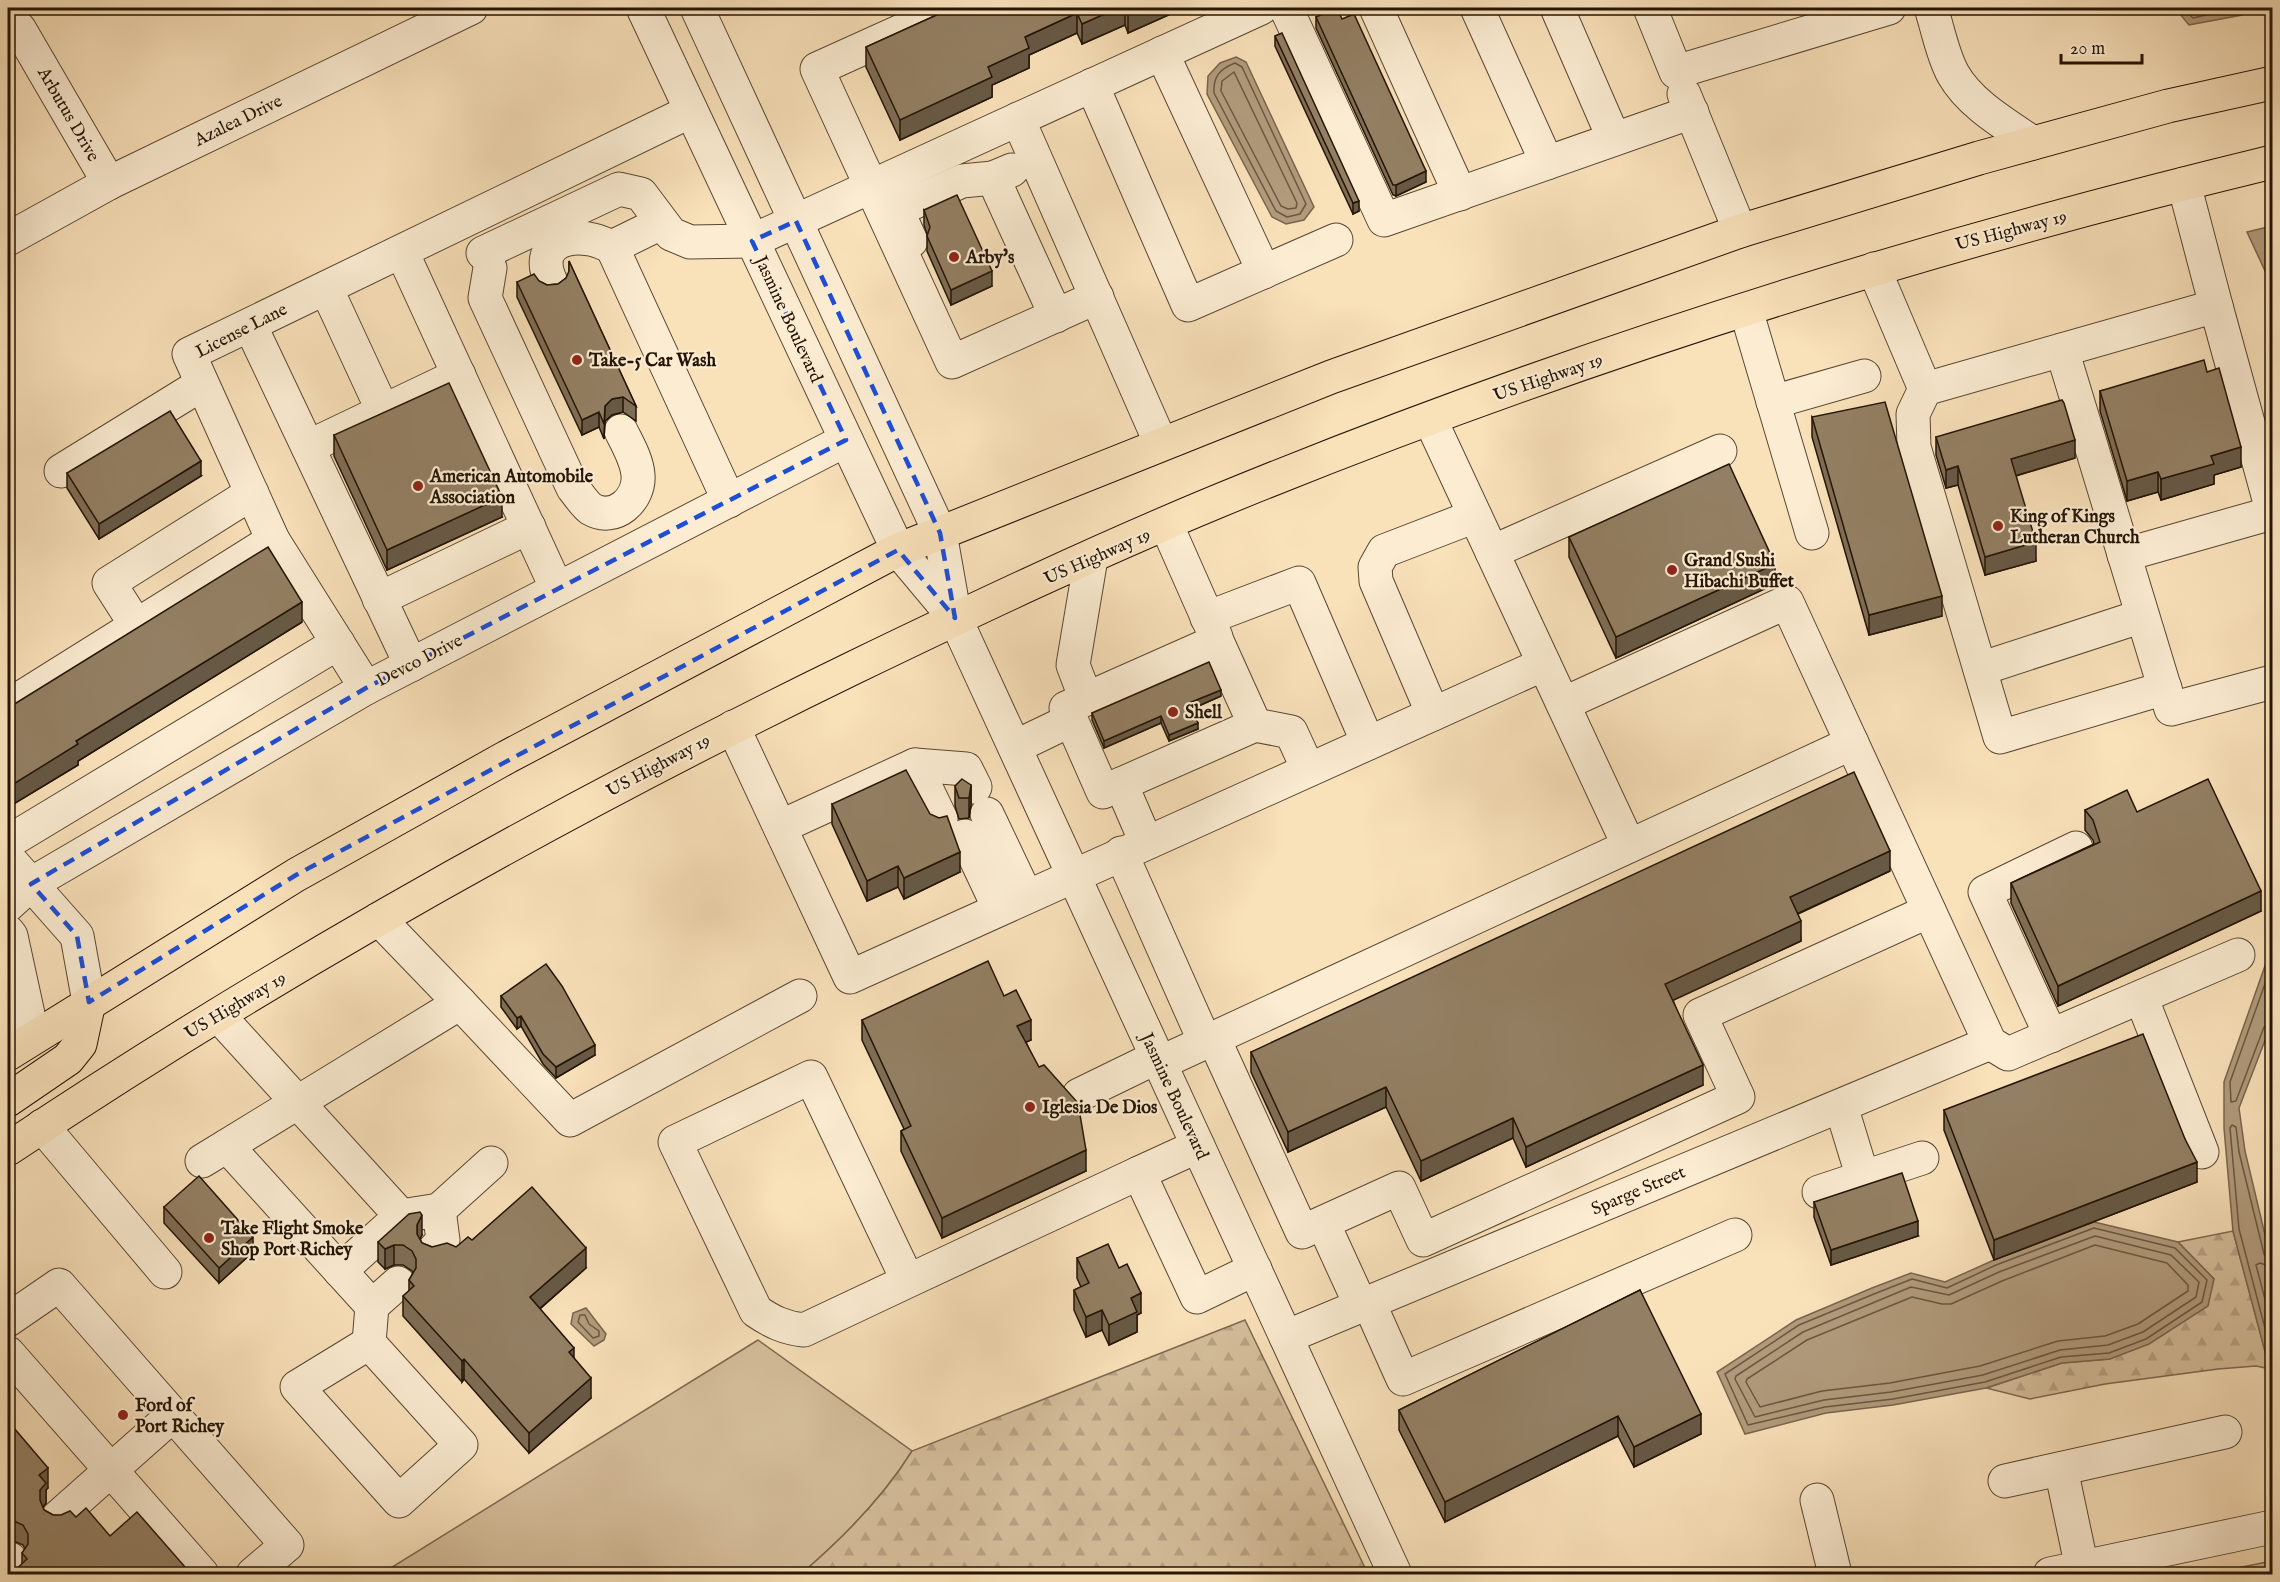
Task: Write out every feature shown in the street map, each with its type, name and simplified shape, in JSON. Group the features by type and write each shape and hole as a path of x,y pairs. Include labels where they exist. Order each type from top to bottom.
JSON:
{"highway":[{"path":"20,1045 306,870 507,757 898,550 1331,377 1740,231 2033,143 2168,106 2272,83"},
{"name":"US Highway 19","path":"8,1149 218,1015 530,833 734,727 955,618 1166,524 1430,419 1746,310 1949,246 2272,162"},
{"path":"8,1100 68,1059 80,1044 89,1002"}],"street":[{"name":"Azalea Drive","path":"8,239 109,183 471,8"},
{"name":"Jasmine Boulevard","path":"643,8 898,550 955,618"},
{"name":"Jasmine Boulevard","path":"697,8 940,533 955,618 1395,1575"},
{"path":"952,8 817,69 952,362 1097,297"},
{"path":"486,260 618,189 641,194 671,234 690,242 752,241 1261,8"},
{"path":"1286,8 1384,220 1692,112"},
{"path":"1376,8 1460,194"},
{"path":"1477,8 1547,163"},
{"path":"1557,8 1614,140"},
{"path":"1650,8 1740,231"},
{"path":"1676,72 1886,8"},
{"path":"1931,8 1953,73 1960,84 2004,124 2033,143"},
{"name":"Arbutus Drive","path":"8,16 20,30 109,183"},
{"path":"1162,53 1264,272"},
{"path":"1092,85 1188,305 1336,240"},
{"name":"License Lane","path":"366,688 273,540 189,354 691,111"},
{"path":"1018,119 1161,444"},
{"path":"964,357 897,210 962,182 993,178 1036,159"},
{"path":"993,178 1056,316"},
{"path":"2124,555 2272,511 2184,184"},
{"path":"468,220 566,435 573,488 591,509 604,513 617,512 629,503 637,491 639,477 636,463 621,431"},
{"path":"551,282 544,268 545,255 554,244 569,239 590,238 612,246 661,223"},
{"path":"612,246 729,501"},
{"path":"402,252 557,589"},
{"path":"1874,269 1925,389"},
{"path":"326,288 383,411"},
{"path":"2164,688 2000,737 1914,447 1913,414 1925,389 2216,306"},
{"path":"1746,310 1812,533"},
{"path":"250,325 411,665"},
{"path":"2062,350 2171,709 2272,682"},
{"path":"308,447 459,375"},
{"path":"1773,402 1864,376"},
{"path":"61,471 202,384"},
{"path":"1430,419 1629,846"},
{"name":"Devco Drive","path":"19,895 88,851 366,688 846,440"},
{"path":"1492,552 1720,451"},
{"path":"136,625 109,583 252,493"},
{"path":"1433,714 1376,581 1374,567 1384,551 1476,516"},
{"path":"1166,524 1255,725"},
{"path":"379,599 529,527"},
{"path":"8,706 273,540"},
{"path":"1091,558 1073,665 1079,710 1103,792 1255,725 1291,732 1308,770"},
{"path":"1015,747 1212,629 1299,583 1368,742"},
{"path":"1563,704 1787,602 1990,1043 2008,1054 2238,955"},
{"path":"1980,669 2142,616"},
{"path":"8,842 338,643"},
{"path":"734,727 850,977 1073,874 1544,664"},
{"path":"1079,1095 1210,1040 1852,743"},
{"path":"1121,784 1134,847 1210,1040 1302,1232 1399,1188 1423,1240 1738,1097"},
{"path":"780,827 956,803"},
{"path":"956,803 1006,905"},
{"path":"956,803 1006,905"},
{"path":"61,810 88,851"},
{"path":"2051,1036 1985,892 2076,848"},
{"path":"8,858 19,895 77,936 89,1002"},
{"path":"1759,1140 1700,1015 1929,911"},
{"path":"380,919 570,1120 800,996"},
{"path":"8,932 11,936 20,1045"},
{"path":"2141,997 2202,1152"},
{"path":"372,1306 340,1271 214,1153 460,1003"},
{"path":"218,1015 401,1215"},
{"name":"Sparge Street","path":"1286,1338 1990,1043"},
{"path":"908,1281 811,1077 675,1142 756,1311 770,1321 788,1328 804,1330 1198,1146"},
{"path":"1840,1106 1863,1178"},
{"path":"42,1126 165,1272"},
{"path":"1819,1192 1922,1158"},
{"path":"340,1271 401,1215 439,1210 491,1163"},
{"path":"1139,1173 1197,1297 1255,1269"},
{"path":"435,1249 443,1240 439,1210"},
{"path":"1323,1223 1403,1378 1735,1234"},
{"path":"369,1343 297,1387 399,1501 460,1445 369,1343 372,1306 398,1283"},
{"path":"8,1320 59,1285 287,1545 253,1575"},
{"path":"8,1353 202,1575"},
{"path":"58,1517 173,1415"},
{"path":"2005,1481 2225,1432"},
{"path":"2061,1469 2082,1568"},
{"path":"1817,1500 1835,1575"},
{"path":"2050,1575 2272,1527"}],"highlighted area":[{"path":"796,221 940,533 955,618 898,550 296,875 89,1002 77,936 31,884 366,688 846,440 752,241"}],"green space":[{"path":"2233,1231 2270,1369 2256,1366 2218,1369 2105,1384 2030,1399 1986,1388 2062,1363 2110,1359 2214,1279 2178,1242"},
{"path":"1245,1320 1368,1574 801,1574 861,1517 912,1451"},
{"path":"758,1340 912,1451 861,1517 801,1574 381,1574"},
{"path":"2272,1561 2272,1574 2208,1574"}],"water":[{"path":"2175,8 2243,8 2242,15 2189,25"},
{"path":"1236,57 1246,62 1314,207 1304,220 1286,224 1272,217 1207,94 1208,76 1220,63"},
{"path":"2272,226 2272,286 2247,232"},
{"path":"2272,946 2272,1022 2239,1108 2245,1151 2272,1264 2272,1378 2233,1231 2224,1128 2224,1082"},
{"path":"2094,1222 2178,1242 2214,1279 2208,1306 2149,1344 2110,1359 2062,1363 1986,1388 1893,1405 1826,1413 1745,1434 1717,1372 1796,1320 1911,1273 1945,1282 1994,1260"},
{"path":"586,1308 606,1334 604,1340 594,1346 571,1324 573,1313"}],"building":[{"path":"952,8 1118,8 1082,24 1077,13 1025,37 1029,48 988,67 992,77 900,120 866,47"},
{"path":"1126,8 1140,8 1128,13"},
{"path":"1337,8 1342,19 1354,14 1426,171 1396,185 1393,185 1316,17"},
{"path":"1282,33 1359,201 1353,203 1275,36"},
{"name":"Arby's","path":"957,195 992,271 951,290 927,236 930,227 924,210"},
{"name":"Take-5 Car Wash","path":"569,261 636,406 623,397 612,399 605,406 604,424 599,412 582,420 517,282 534,274 539,281 547,285 558,284 566,278"},
{"path":"2204,360 2207,372 2219,368 2241,447 2211,456 2214,464 2161,479 2158,472 2127,481 2100,391"},
{"name":"American Automobile Association","path":"449,383 502,497 387,550 334,435"},
{"name":"King of Kings Lutheran Church","path":"2062,400 2075,440 2011,459 2036,542 1985,557 1958,466 1946,470 1936,437"},
{"path":"1885,402 1942,596 1869,615 1812,417"},
{"path":"170,411 201,461 99,524 67,473"},
{"name":"Grand Sushi Hibachi Buffet","path":"1729,464 1775,564 1616,637 1569,537"},
{"path":"268,547 302,602 76,741 78,744 12,785 8,777 8,708"},
{"name":"Shell","path":"1209,662 1221,690 1189,703 1198,723 1169,735 1161,716 1104,741 1092,713"},
{"path":"906,770 930,814 939,818 947,816 960,852 904,878 898,866 867,881 832,804"},
{"path":"1854,772 1890,851 1790,897 1801,921 1665,984 1703,1065 1526,1147 1513,1118 1421,1161 1386,1087 1288,1132 1251,1052"},
{"path":"962,779 971,785 969,798 959,798 955,786"},
{"path":"2208,779 2261,891 2058,986 2011,883 2100,842 2093,820 2085,810 2127,790 2137,812"},
{"name":"Iglesia De Dios","path":"988,961 1004,996 1016,990 1031,1020 1017,1026 1039,1067 1044,1065 1078,1103 1086,1150 942,1218 901,1131 911,1126 862,1020"},
{"path":"546,964 562,986 595,1045 556,1067 543,1054 521,1016 517,1018 501,996"},
{"path":"2143,1034 2185,1139 2197,1162 1994,1240 1944,1110"},
{"path":"1902,1173 1918,1221 1831,1250 1814,1202"},
{"name":"Take Flight Smoke Shop Port Richey","path":"199,1176 253,1237 219,1268 164,1207"},
{"path":"532,1187 586,1248 530,1297 574,1348 569,1352 591,1378 529,1433 464,1359 462,1361 403,1296 414,1286 409,1280 416,1268 416,1259 412,1251 403,1245 394,1245 385,1249 378,1242 409,1214 420,1212 422,1215 417,1225 417,1234 422,1243 432,1247 447,1243 456,1247 468,1237 472,1240"},
{"path":"1108,1244 1119,1268 1127,1264 1141,1293 1131,1298 1137,1312 1109,1325 1102,1310 1086,1317 1074,1290 1089,1283 1077,1258"},
{"path":"1640,1290 1701,1414 1634,1447 1618,1416 1445,1502 1399,1410"},
{"path":"8,1421 48,1468 39,1475 46,1483 40,1490 40,1500 44,1510 53,1515 61,1515 70,1511 76,1517 86,1508 110,1536 137,1512 192,1575 10,1575 27,1559 22,1553 28,1544 28,1534 23,1525 8,1521"}],"place":[{"name":"Arby's","path":"954,257"},
{"name":"Take-5 Car Wash","path":"577,360"},
{"name":"American Automobile Association","path":"418,486"},
{"name":"King of Kings Lutheran Church","path":"1998,526"},
{"name":"Grand Sushi Hibachi Buffet","path":"1672,570"},
{"name":"Shell","path":"1173,712"},
{"name":"Iglesia De Dios","path":"1030,1107"},
{"name":"Take Flight Smoke Shop Port Richey","path":"209,1238"},
{"name":"Ford of Port Richey","path":"123,1415"}]}
